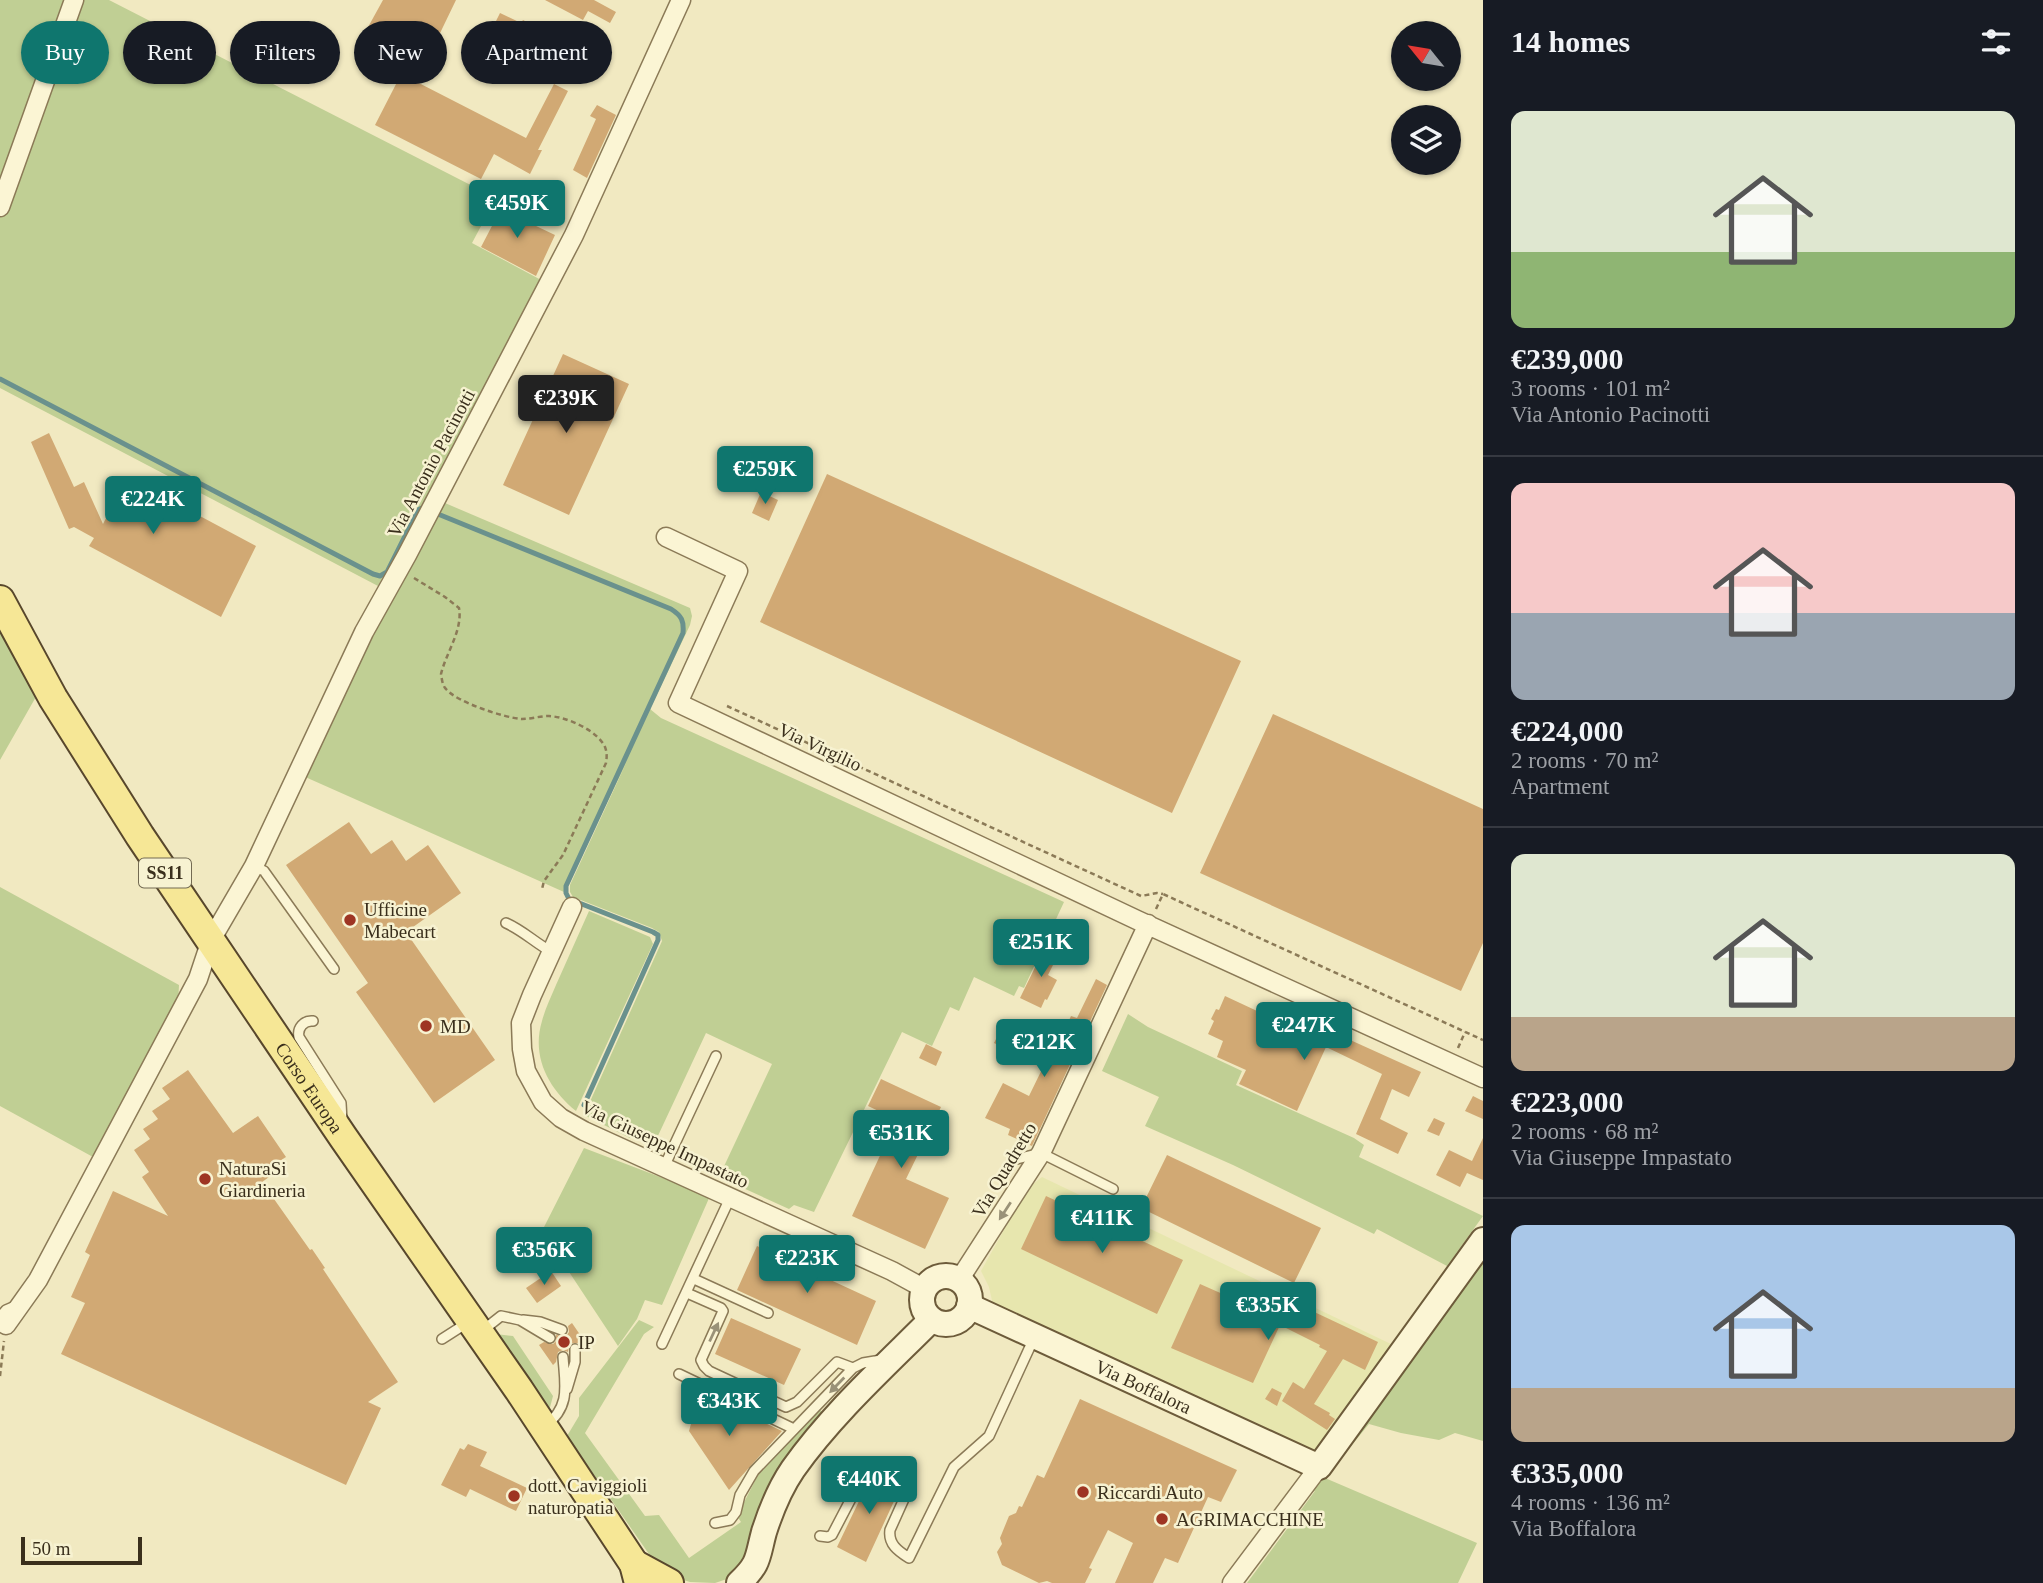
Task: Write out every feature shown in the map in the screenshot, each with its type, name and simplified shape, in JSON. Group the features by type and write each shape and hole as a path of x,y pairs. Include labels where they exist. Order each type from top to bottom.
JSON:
{"main road":[{"name":"Corso Europa","path":"0,600 53,698 140,836 343,1137 544,1427 637,1574 668,1583"}],"street":[{"path":"0,207 74,0"},
{"name":"Via Antonio Pacinotti","path":"3,1321 21,1304 38,1280 198,979 211,940 254,866 364,632 574,235 680,0"},
{"name":"Via Virgilio","path":"666,537 738,571 678,703 1148,924"},
{"name":"Via Giuseppe Impastato","path":"572,907 522,1023 522,1049 526,1071 543,1102 561,1118 584,1131 892,1271 925,1289"},
{"path":"1148,924 1483,1078"},
{"name":"Via Quadretto","path":"959,1280 1041,1153 1148,924"},
{"path":"1231,1583 1319,1467 1483,1240"},
{"path":"943,1276 959,1280 969,1293 969,1306 965,1314 954,1323 940,1324 931,1320 922,1303 925,1289 934,1279 943,1276"},
{"name":"Via Boffalora","path":"969,1306 1319,1467"},
{"path":"739,1583 763,1572 764,1532 777,1497 793,1469 842,1410 931,1320"}],"lane":[{"path":"254,866 264,871 334,969"},
{"path":"506,923 552,952"},
{"path":"313,1021 300,1026 298,1034 341,1103 343,1137"},
{"path":"664,1167 716,1056"},
{"path":"1017,1158 1041,1153 1113,1189"},
{"path":"662,1344 730,1198"},
{"path":"694,1279 768,1313"},
{"path":"687,1293 723,1311 701,1360 704,1366 709,1371 775,1402 786,1406 797,1402 837,1362 853,1368"},
{"path":"442,1339 501,1317 540,1322 562,1330"},
{"path":"520,1320 550,1338"},
{"path":"821,1536 832,1535 867,1468 880,1465 902,1475 908,1484 889,1536 896,1549 909,1558 954,1467 989,1436 1035,1336"},
{"path":"544,1427 555,1418 565,1398 575,1362 575,1349"},
{"path":"715,1523 730,1520 736,1513 740,1495 754,1471 853,1368 863,1363 896,1356"},
{"path":"564,1357 565,1398"},
{"path":"679,1374 794,1429"}],"path":[{"path":"399,569 459,608 459,625 441,674 446,690 453,696 506,717 560,718 594,734 604,744 606,763 563,855 541,889"},
{"path":"723,704 1141,896 1163,894 1483,1040"},
{"path":"1148,924 1163,894"},
{"path":"0,1376 3,1321"}],"green space":[{"path":"0,0 109,0 150,21 123,21 123,84 216,84 216,55 230,62 230,84 273,84 496,198 472,243 543,281 378,586 0,388"},
{"path":"438,500 690,608 690,625 650,709 661,718 1064,902 1024,988 1019,986 1014,996 974,977 959,1011 950,1007 932,1046 902,1032 814,1212 794,1205 789,1209 719,1177 772,1064 706,1033 656,1140 634,1130 630,1138 584,1115 662,941 659,932 652,928 573,897 570,892 570,885 627,761 564,892 303,776"},
{"path":"0,623 37,695 0,760"},
{"path":"0,887 179,985 178,1003 93,1157 0,1106"},
{"path":"589,911 650,937 653,944 576,1111 550,1082 541,1059 539,1034 546,1007"},
{"path":"1128,1014 1148,1027 1242,1071 1236,1085 1354,1138 1364,1145 1359,1157 1483,1216 1447,1266 1377,1229 1374,1234 1233,1165 1145,1126 1159,1097 1102,1071"},
{"path":"584,1148 710,1196 662,1305 645,1300 637,1319 618,1346 542,1231"},
{"path":"1042,1177 1393,1345 1318,1455 993,1305 989,1287 981,1271 1027,1189"},
{"path":"1483,1255 1483,1441 1455,1433 1439,1440 1369,1424 1325,1478 1477,1543 1458,1583 1247,1583 1315,1491 1312,1492"},
{"path":"639,1320 654,1327 644,1334 585,1433 645,1516 659,1515 689,1558 741,1522 737,1516 758,1475 819,1409 822,1412 821,1421 748,1553 730,1578 715,1583 690,1582 677,1578 651,1557 567,1436 579,1416 579,1398"},
{"path":"496,1334 513,1336 553,1396 549,1411"}],"building":[{"path":"383,0 456,0 446,21 371,21"},
{"path":"545,0 594,0 616,12 611,21 588,11 583,20"},
{"path":"500,13 517,21 496,21"},
{"path":"396,84 421,84 526,138 554,84 568,91 538,150 542,150 530,174 494,154 481,179 375,125"},
{"path":"597,105 616,115 587,178 573,170 596,119 590,116"},
{"path":"494,202 516,214 515,216 555,235 536,276 481,247 493,224 485,220"},
{"path":"563,354 629,384 569,515 503,485"},
{"path":"49,433 74,487 84,482 103,524 127,477 256,546 221,617 89,546 94,538 74,527 69,529 31,442"},
{"path":"827,474 1241,661 1172,813 760,622"},
{"path":"761,492 778,500 769,521 752,513"},
{"path":"1273,714 1483,809 1483,943 1461,991 1200,873"},
{"path":"349,822 371,854 392,840 406,861 428,845 461,893 406,932 495,1060 434,1103 356,992 368,983 286,865"},
{"path":"1046,945 1060,951 1048,975 1057,980 1041,1008 1020,998"},
{"path":"1096,979 1107,985 1032,1146 1008,1135 1010,1129 985,1118 1003,1083 1029,1096 1049,1055 1052,1057 1071,1016 1077,1018"},
{"path":"1225,996 1270,1017 1275,1006 1421,1072 1409,1097 1392,1089 1380,1119 1408,1133 1398,1154 1356,1134 1382,1074 1326,1047 1297,1111 1239,1084 1246,1070 1217,1057 1223,1041 1208,1034 1214,1021 1211,1019 1216,1009 1219,1010"},
{"path":"1001,1029 1023,1041 1017,1054 994,1043"},
{"path":"926,1044 942,1052 936,1066 919,1058"},
{"path":"188,1070 233,1133 258,1116 286,1157 278,1162 282,1168 262,1182 325,1268 323,1269 398,1382 368,1402 381,1408 346,1485 61,1354 85,1303 71,1297 90,1255 85,1252 113,1191 168,1216 142,1177 149,1172 134,1150 150,1139 143,1129 158,1119 152,1111 170,1099 162,1088"},
{"path":"881,1079 941,1107 906,1179 949,1198 925,1249 852,1216 884,1147 879,1145 889,1116 868,1106"},
{"path":"1473,1096 1483,1101 1483,1119 1465,1111"},
{"path":"1434,1118 1445,1123 1439,1136 1427,1131"},
{"path":"1483,1138 1483,1180 1467,1173 1460,1187 1436,1175 1449,1150 1472,1161"},
{"path":"1167,1155 1321,1228 1294,1283 1141,1208"},
{"path":"1046,1196 1183,1260 1157,1314 1021,1249"},
{"path":"757,1246 876,1301 857,1345 737,1290"},
{"path":"551,1271 561,1286 537,1303 526,1288"},
{"path":"1200,1284 1252,1307 1258,1295 1287,1309 1291,1301 1378,1342 1365,1370 1343,1359 1314,1404 1335,1419 1327,1430 1282,1401 1293,1382 1304,1389 1327,1351 1319,1347 1320,1345 1280,1325 1253,1383 1171,1348"},
{"path":"731,1318 801,1349 784,1385 715,1354"},
{"path":"572,1323 585,1342 581,1345 572,1343 568,1352 558,1352 553,1365 539,1345 544,1342 553,1344 556,1335 566,1336 569,1332 568,1326"},
{"path":"1272,1388 1282,1393 1277,1406 1265,1399"},
{"path":"700,1392 782,1431 729,1490 689,1431"},
{"name":"Riccardi Auto","path":"1080,1399 1237,1470 1221,1502 1208,1497 1178,1563 1165,1558 1153,1583 1115,1583 1133,1543 1108,1530 1089,1568 1092,1569 1085,1583 1039,1583 1002,1565 997,1552 1002,1544 1000,1538 1009,1516 1016,1513 1019,1506 1022,1507 1037,1475 1044,1478"},
{"path":"468,1444 487,1452 480,1466 527,1488 516,1511 470,1489 466,1497 441,1485 460,1448 464,1450"},
{"path":"878,1472 901,1486 866,1562 837,1547 872,1474"}],"waterway":[{"path":"0,379 373,574 380,576 387,572 418,510 424,507"},
{"path":"433,512 671,609 683,622 683,633 566,886 569,899 658,935 584,1105"}],"place":[{"name":"Ufficine Mabecart","path":"350,920"},
{"name":"MD","path":"426,1026"},
{"name":"NaturaSi Giardineria","path":"205,1179"},
{"name":"IP","path":"564,1342"},
{"name":"Riccardi Auto","path":"1083,1492"},
{"name":"dott. Caviggioli naturopatia","path":"514,1496"},
{"name":"AGRIMACCHINE","path":"1162,1519"}]}
